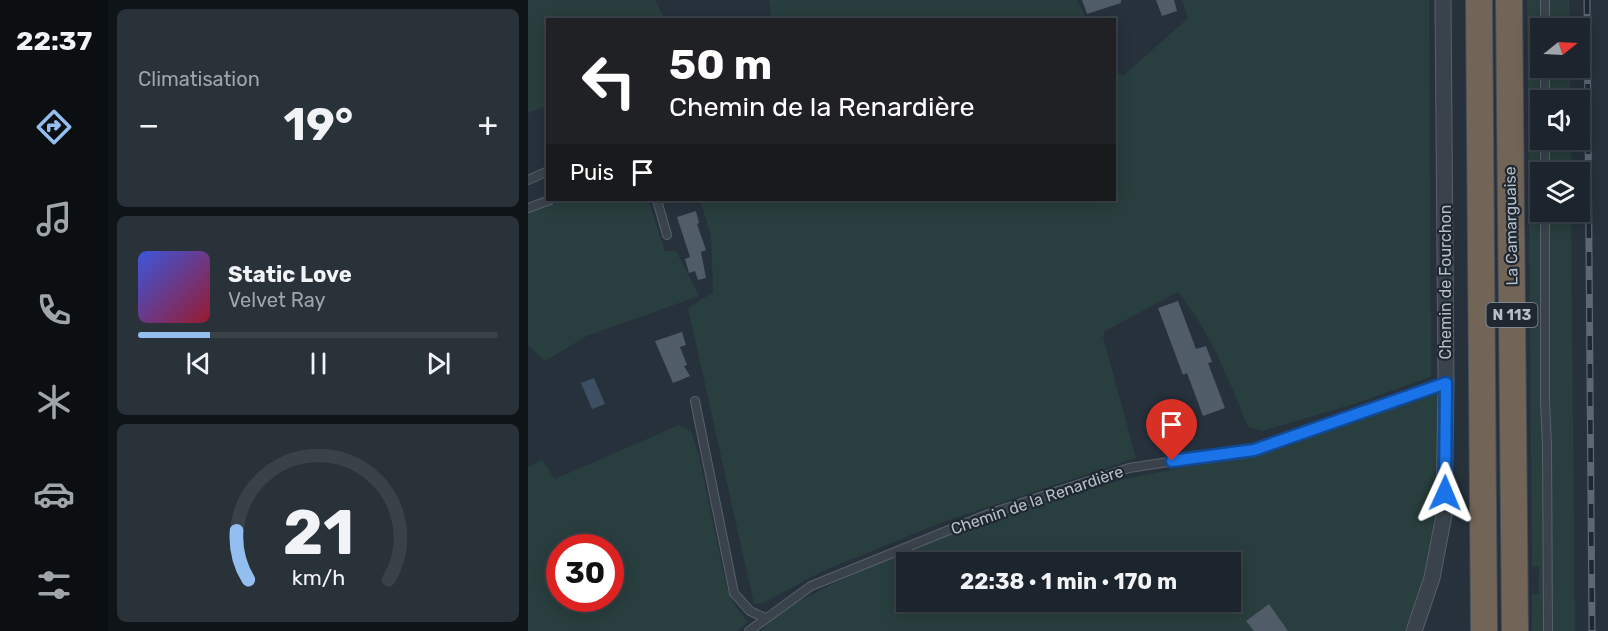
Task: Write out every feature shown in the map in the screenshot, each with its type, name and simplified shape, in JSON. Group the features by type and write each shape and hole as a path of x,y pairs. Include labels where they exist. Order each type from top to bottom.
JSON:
{"highway":[{"name":"La Camarguaise","path":"1479,0 1484,631"},
{"name":"La Camarguaise","path":"1509,0 1515,631"}],"street":[{"name":"Chemin de Fourchon","path":"1414,631 1432,578 1444,515 1446,383 1443,0"}],"lane":[{"path":"1545,0 1545,18"},
{"path":"528,180 546,172"},
{"path":"528,208 547,201"},
{"path":"657,201 667,235"},
{"path":"1545,222 1548,631"},
{"name":"Chemin de la Renardière","path":"749,631 811,586 991,513 1129,468 1254,450 1446,383"},
{"path":"695,401 734,593 750,611 765,618"}],"green space":[{"path":"528,0 655,0 664,18 546,18 546,106 528,113"},
{"path":"769,0 1077,0 1086,18 771,18"},
{"path":"1182,0 1429,0 1431,377 1357,403 1262,431 1248,427 1209,339 1178,292 1105,331 1103,336 1136,458 943,522 823,571 763,603 754,604 688,308 713,292 711,235 700,201 1116,201 1116,72 1123,76 1188,18"},
{"path":"1527,0 1569,0 1570,18 1530,18 1530,78 1570,78 1570,90 1530,90 1530,150 1571,150 1571,162 1530,162 1530,222 1571,222 1575,631 1532,631 1532,594 1539,594 1539,567 1532,566"},
{"path":"564,201 648,201 665,251 676,251 699,296 587,336 545,361 528,345 528,213"},
{"path":"1435,394 1440,396 1438,480 1428,570 1404,631 761,631 780,611 836,582 896,556 896,612 1241,612 1241,552 904,552 1034,505 1127,478 1272,451"},
{"path":"679,425 691,431 699,456 727,589 736,607 748,622 737,631 528,631 528,467 542,460 555,479"}],"water":[{"path":"594,378 605,404 592,409 581,383"}],"building":[{"path":"1082,0 1121,0 1121,3 1087,14"},
{"path":"1156,0 1174,0 1177,11 1162,16"},
{"path":"696,211 699,223 697,224 706,250 701,252 706,278 698,280 695,271 689,273 685,259 690,257 677,217"},
{"path":"1178,301 1196,349 1206,346 1212,362 1208,363 1225,408 1203,416 1187,373 1183,375 1158,308"},
{"path":"682,332 686,345 680,347 687,365 684,366 690,376 673,383 655,341"},
{"path":"1269,604 1288,631 1254,631 1246,621"}],"railway":[{"path":"1587,0 1592,631"}],"route":[{"path":"1172,461 1254,450 1446,383 1445,493"}]}
